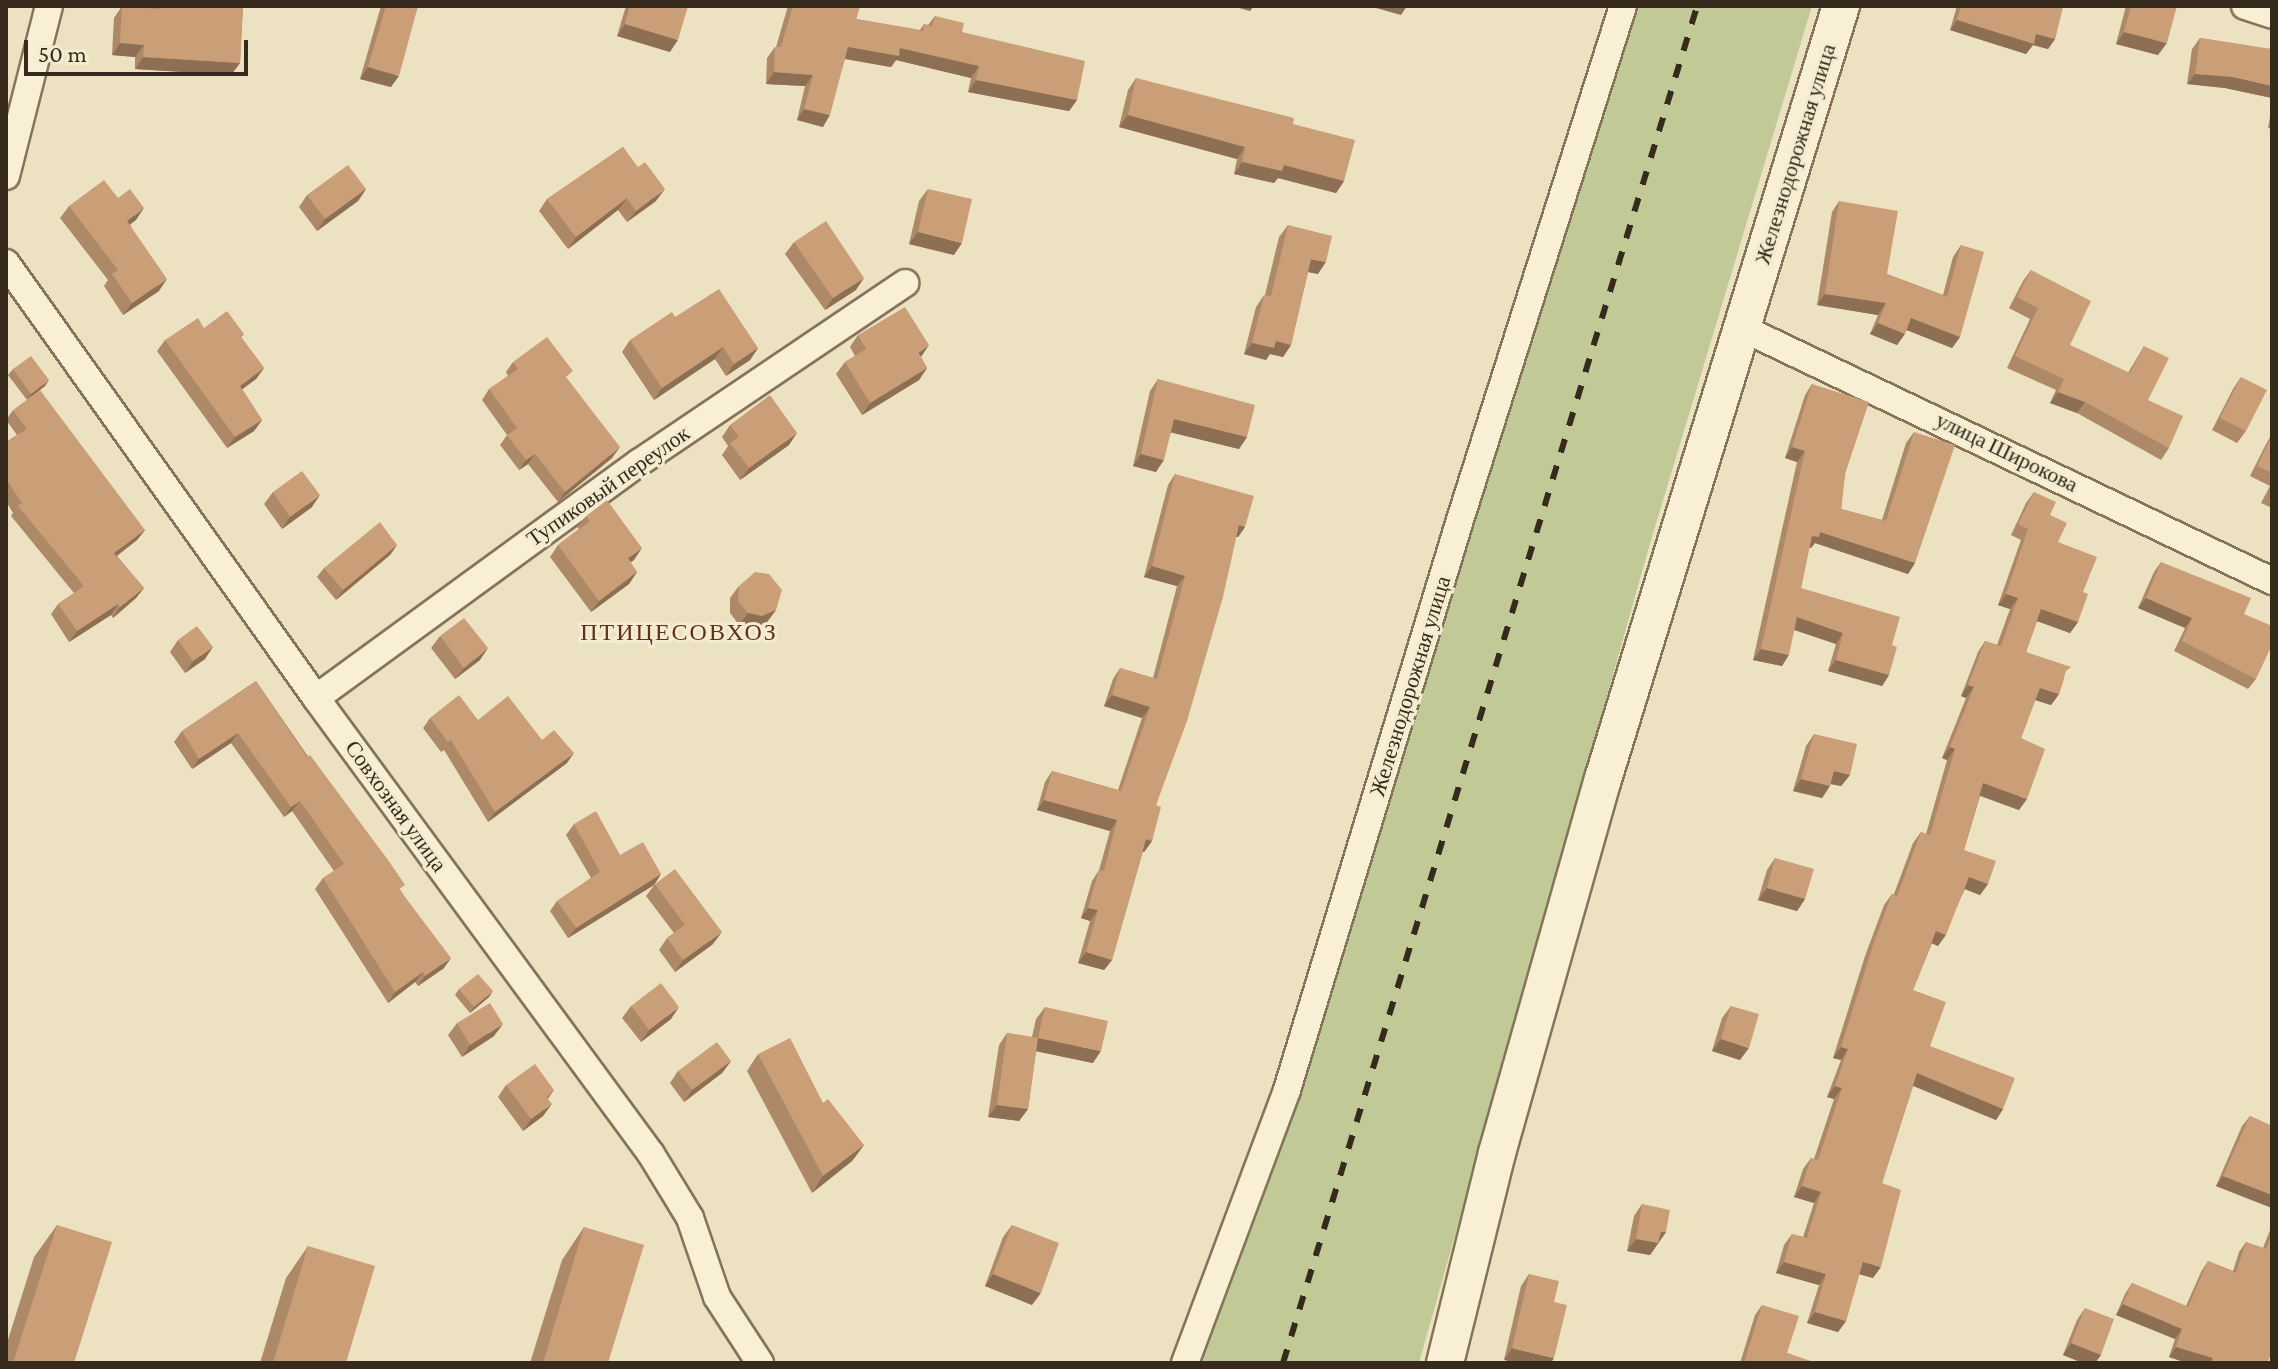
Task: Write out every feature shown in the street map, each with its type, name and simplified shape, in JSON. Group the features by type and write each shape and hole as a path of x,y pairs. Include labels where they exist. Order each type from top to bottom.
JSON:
{"main road":[{"name":"Железнодорожная улица","path":"1445,1363 1471,1250 1543,988 1740,327 1841,6"}],"street":[{"path":"6,176 49,6"},
{"name":"Железнодорожная улица","path":"1185,1363 1287,1090 1460,520 1623,6"},
{"path":"2245,6 2272,15"},
{"name":"Совхозная улица","path":"6,263 316,698 651,1154 690,1218 717,1297 760,1363"},
{"name":"Тупиковый переулок","path":"316,698 640,462 905,283"},
{"name":"улица Широкова","path":"1740,327 2272,581"}],"green space":[{"path":"1623,6 1812,6 1649,547 1419,1363 1185,1363 1218,1280"}],"building":[{"path":"122,6 158,9 159,6 243,6 240,63 143,57 144,45 120,43"},
{"path":"386,6 418,6 399,76 368,67"},
{"path":"630,6 688,6 678,40 625,24"},
{"path":"793,6 860,6 856,19 923,31 924,24 932,26 935,16 964,23 962,32 1085,61 1077,100 976,80 979,66 900,48 899,56 848,47 830,115 804,109 813,75 774,72 775,47 781,47"},
{"path":"1961,6 2063,6 2055,39 2036,34 2034,44 1957,20"},
{"path":"2131,6 2177,6 2167,43 2124,32"},
{"path":"2200,38 2271,49 2272,44 2272,86 2233,77 2195,74"},
{"path":"1136,78 1294,118 1293,124 1355,140 1344,181 1284,165 1282,171 1242,162 1245,147 1128,115"},
{"path":"623,147 638,167 645,162 665,189 636,211 627,198 576,237 547,199"},
{"path":"348,165 366,189 325,219 307,195"},
{"path":"104,180 118,198 130,189 144,208 127,221 167,279 132,303 112,274 118,270 69,206"},
{"path":"928,189 972,199 962,243 918,232"},
{"path":"1839,201 1898,211 1887,274 1947,297 1961,245 1984,252 1960,337 1911,318 1905,334 1878,323 1886,303 1825,294"},
{"path":"826,221 864,278 833,298 794,242"},
{"path":"1288,225 1332,236 1326,262 1311,259 1291,345 1276,341 1274,348 1252,343 1264,295 1271,296"},
{"path":"2031,270 2091,301 2070,345 2130,373 2144,346 2169,358 2148,400 2183,416 2169,448 2085,402 2058,392 2064,379 2015,356 2038,308 2017,297"},
{"path":"719,289 758,348 734,364 723,347 662,388 630,340 672,312 675,317"},
{"path":"905,307 929,345 918,353 927,368 870,403 845,362 866,349 858,335"},
{"path":"227,311 244,334 240,336 264,368 240,386 262,420 235,437 165,340 198,318 204,328"},
{"path":"547,337 573,371 566,377 620,447 565,492 535,454 526,460 507,435 517,428 489,389 518,369 513,362"},
{"path":"31,356 49,380 31,394 13,369"},
{"path":"2241,377 2267,390 2246,431 2220,418"},
{"path":"1158,379 1255,405 1247,437 1174,419 1164,460 1141,454"},
{"path":"1812,384 1869,402 1845,474 1841,509 1886,521 1914,432 1955,445 1915,563 1820,532 1819,537 1812,536 1801,588 1900,617 1892,645 1897,647 1889,675 1836,660 1843,633 1797,617 1789,655 1761,649 1805,451 1792,447"},
{"path":"40,390 145,530 114,553 144,588 120,607 118,604 77,631 58,604 84,586 18,506 22,503 6,479 6,442 27,429 13,410"},
{"path":"770,395 797,433 749,468 730,443 739,437 730,425"},
{"path":"2272,435 2272,473 2257,466"},
{"path":"302,471 320,495 290,517 273,492"},
{"path":"1175,474 1254,496 1245,527 1239,525 1223,597 1187,721 1156,805 1161,807 1152,841 1146,839 1112,960 1086,952 1098,910 1088,908 1099,870 1104,871 1117,820 1044,800 1052,771 1121,791 1150,707 1112,695 1120,668 1157,679 1185,576 1152,566"},
{"path":"2034,492 2056,502 2050,515 2067,523 2058,542 2097,557 2083,592 2088,594 2078,622 2041,609 2026,652 2071,667 2066,671 2059,694 2040,688 2021,738 2045,749 2027,799 1983,783 1964,850 1996,861 1988,884 1969,877 1946,935 1936,931 1913,990 1946,1002 1930,1046 2015,1078 2003,1109 1917,1073 1882,1183 1901,1190 1881,1267 1863,1262 1846,1321 1815,1312 1826,1274 1784,1262 1792,1234 1807,1238 1821,1192 1802,1186 1811,1158 1818,1160 1842,1088 1835,1086 1848,1049 1841,1047 1873,945 1892,894 1897,896 1921,832 1930,835 1955,749 1950,747 1974,687 1968,685 1985,641 2001,646 2018,598 2006,594 2028,529 2018,524"},
{"path":"607,500 642,548 628,558 637,572 599,601 558,545 590,521 586,516"},
{"path":"380,522 397,545 343,590 324,568"},
{"path":"2161,562 2251,598 2244,614 2272,626 2272,645 2256,679 2182,641 2192,618 2146,598"},
{"path":"755,572 769,574 782,590 776,610 762,616 748,613 738,601 739,586"},
{"path":"464,618 488,648 464,668 440,636"},
{"path":"197,626 213,647 193,661 178,640"},
{"path":"256,681 307,757 310,755 388,860 405,885 399,889 451,958 425,976 423,972 395,992 323,878 344,864 300,801 291,807 238,733 199,759 182,731"},
{"path":"459,695 478,720 508,696 542,740 554,730 574,753 495,812 451,740 448,742 430,718"},
{"path":"1814,734 1857,744 1850,775 1834,771 1830,786 1801,779"},
{"path":"596,811 620,855 643,842 661,874 576,928 557,901 600,872 574,824"},
{"path":"1775,858 1814,869 1805,899 1767,888"},
{"path":"675,869 722,932 683,960 667,938 685,925 655,884"},
{"path":"478,974 493,991 474,1007 459,989"},
{"path":"661,983 679,1007 649,1030 631,1006"},
{"path":"490,1003 503,1024 470,1045 457,1023"},
{"path":"1731,1006 1759,1014 1749,1048 1721,1039"},
{"path":"1045,1007 1108,1021 1101,1051 1038,1038"},
{"path":"1007,1033 1038,1038 1028,1109 997,1105"},
{"path":"790,1038 823,1103 828,1099 864,1145 823,1176 758,1054"},
{"path":"717,1042 731,1061 692,1090 678,1071"},
{"path":"535,1064 554,1090 546,1097 552,1104 531,1119 506,1085"},
{"path":"2250,1116 2272,1126 2272,1195 2223,1176"},
{"path":"1642,1204 1670,1210 1666,1232 1661,1232 1658,1243 1636,1239"},
{"path":"57,1225 112,1242 74,1363 13,1363"},
{"path":"1012,1225 1059,1243 1041,1293 993,1274"},
{"path":"584,1227 644,1245 608,1363 543,1363"},
{"path":"2272,1233 2272,1351 2267,1363 2211,1363 2213,1358 2176,1347 2182,1329 2123,1304 2132,1283 2188,1307 2208,1261 2236,1273 2246,1242 2266,1249"},
{"path":"308,1246 375,1266 346,1363 273,1363"},
{"path":"1529,1274 1559,1281 1554,1302 1567,1305 1554,1358 1512,1348"},
{"path":"1762,1305 1799,1316 1787,1353 1816,1363 1744,1363"},
{"path":"2085,1308 2114,1319 2101,1355 2071,1343"}],"railway":[{"path":"1283,1363 1697,6"}],"district":[{"name":"ПТИЦЕСОВХОЗ","path":"679,632"}]}
